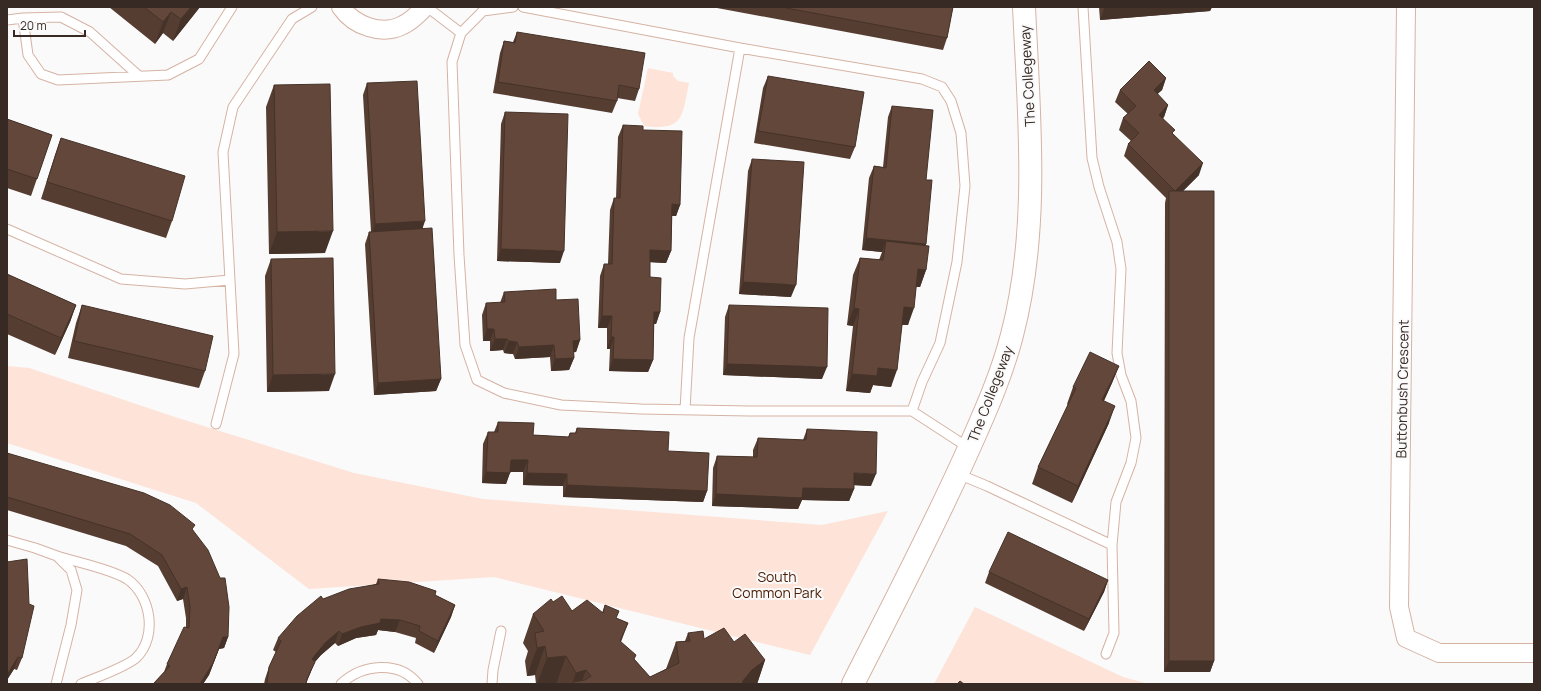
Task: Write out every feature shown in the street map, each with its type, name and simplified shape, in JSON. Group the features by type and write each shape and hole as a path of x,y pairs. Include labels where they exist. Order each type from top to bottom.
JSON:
{"street":[{"path":"341,7 345,13 357,23 372,28 387,30 402,26 415,18 426,7"},
{"name":"The Collegeway","path":"853,684 958,474 994,393 1012,336 1024,275 1030,211 1031,152 1024,7"},
{"name":"Buttonbush Crescent","path":"1406,7 1399,607 1406,638 1439,653 1534,653"}],"lane":[{"path":"23,18 28,54 41,74 58,80 168,75 199,59 232,7"},
{"path":"216,424 234,354 223,152 233,107 292,19 312,7"},
{"path":"426,7 461,33"},
{"path":"512,7 483,11 461,33 452,62 459,255 465,345 477,380 504,393 561,405 685,410 912,410 969,448"},
{"path":"523,7 740,48 922,80 942,87 952,101 961,134 965,186 958,262 940,343 922,382 912,410"},
{"path":"1083,7 1092,158 1099,187 1118,242 1121,269 1117,353 1121,376 1131,401 1136,438 1131,463 1116,502 1112,545 1114,633 1106,654"},
{"path":"7,20 61,17 90,32 139,76"},
{"path":"685,410 690,338 740,48"},
{"path":"7,229 121,280 185,284 230,280"},
{"path":"958,474 987,486 1112,545"},
{"path":"7,540 118,574 128,580 142,597 149,612 150,628 145,644 136,658 116,669 81,684"},
{"path":"56,684 71,625 77,590 71,570 57,556"},
{"path":"492,684 493,670 501,631"},
{"path":"341,684 359,672 377,668 394,668 407,673 418,684"}],"green space":[{"path":"648,68 673,73 673,76 678,81 689,83 685,105 679,119 674,124 657,127 644,126 638,114"},
{"name":"South Common Park","path":"7,366 29,368 175,417 354,473 483,499 822,525 888,511 810,655 494,577 309,589 196,503 7,443"},
{"path":"975,607 1123,677 1149,684 934,684"}],"building":[{"path":"144,7 191,7 181,19 171,12 163,22"},
{"path":"781,7 953,7 947,38"},
{"path":"517,32 645,53 639,89 619,85 617,101 498,82 504,41 515,43"},
{"path":"1149,61 1166,78 1154,90 1168,105 1159,115 1175,130 1172,133 1203,163 1175,191 1128,144 1139,133 1123,118 1136,106 1120,90"},
{"path":"768,76 864,92 855,147 758,131"},
{"path":"417,81 425,221 375,224 367,83"},
{"path":"330,84 333,231 277,232 274,85"},
{"path":"892,106 933,110 926,180 932,180 926,244 866,238 874,166 886,168"},
{"path":"505,112 568,114 564,251 501,249"},
{"path":"7,119 52,135 37,179 7,169"},
{"path":"623,125 643,126 643,130 682,131 680,205 672,204 671,251 650,250 650,277 661,278 660,312 654,312 653,360 613,359 614,337 611,337 612,316 602,316 604,264 612,264 614,198 620,198"},
{"path":"61,138 185,176 172,221 47,182"},
{"path":"752,159 804,162 796,285 743,282"},
{"path":"1169,191 1214,191 1214,661 1169,661"},
{"path":"432,228 441,379 378,383 369,232"},
{"path":"886,241 929,246 926,270 918,269 914,308 904,307 897,370 878,368 877,376 852,374 859,309 854,308 860,258 883,260"},
{"path":"333,258 335,374 273,375 271,259"},
{"path":"7,274 76,305 61,338 7,314"},
{"path":"556,289 556,300 578,299 580,340 573,341 574,358 555,359 554,345 519,347 517,342 509,341 507,339 495,339 494,329 487,329 486,303 505,302 504,292"},
{"path":"82,305 213,336 205,371 74,341"},
{"path":"729,305 828,308 827,367 727,364"},
{"path":"1090,352 1119,366 1102,400 1115,406 1078,486 1038,467 1076,388 1073,387"},
{"path":"498,422 534,423 533,435 569,437 570,433 576,433 577,428 669,432 668,451 709,453 707,491 567,485 567,474 527,473 528,460 511,460 510,473 486,472 488,432 498,432"},
{"path":"807,429 877,432 876,474 854,473 854,489 803,488 802,498 716,494 717,456 757,457 758,438 806,440"},
{"path":"7,453 144,493 170,505 195,525 192,529 208,550 220,578 225,578 229,607 228,637 223,637 213,663 200,684 154,684 170,666 167,664 184,627 189,628 190,607 187,587 181,589 162,555 130,534 7,497"},
{"path":"1008,532 1108,580 1089,619 989,572"},
{"path":"27,559 29,604 34,606 22,658 18,657 7,675 7,562"},
{"path":"378,579 409,582 436,591 435,595 455,605 438,641 419,631 420,626 400,620 381,619 380,623 361,627 342,634 339,631 325,643 312,659 315,662 306,684 267,684 269,667 281,641 278,638 297,616 321,596 323,599 349,589 379,584"},
{"path":"562,596 572,611 587,600 603,613 605,605 619,611 616,618 628,623 620,641 636,655 634,659 650,677 679,663 676,642 690,641 688,633 703,631 704,639 724,628 734,642 745,634 765,660 752,670 742,682 747,684 573,684 573,682 585,680 591,676 586,670 576,673 566,656 547,658 545,646 537,648 535,633 544,631 533,614 551,599 553,602"},
{"path":"960,681 964,684 957,684"}]}
